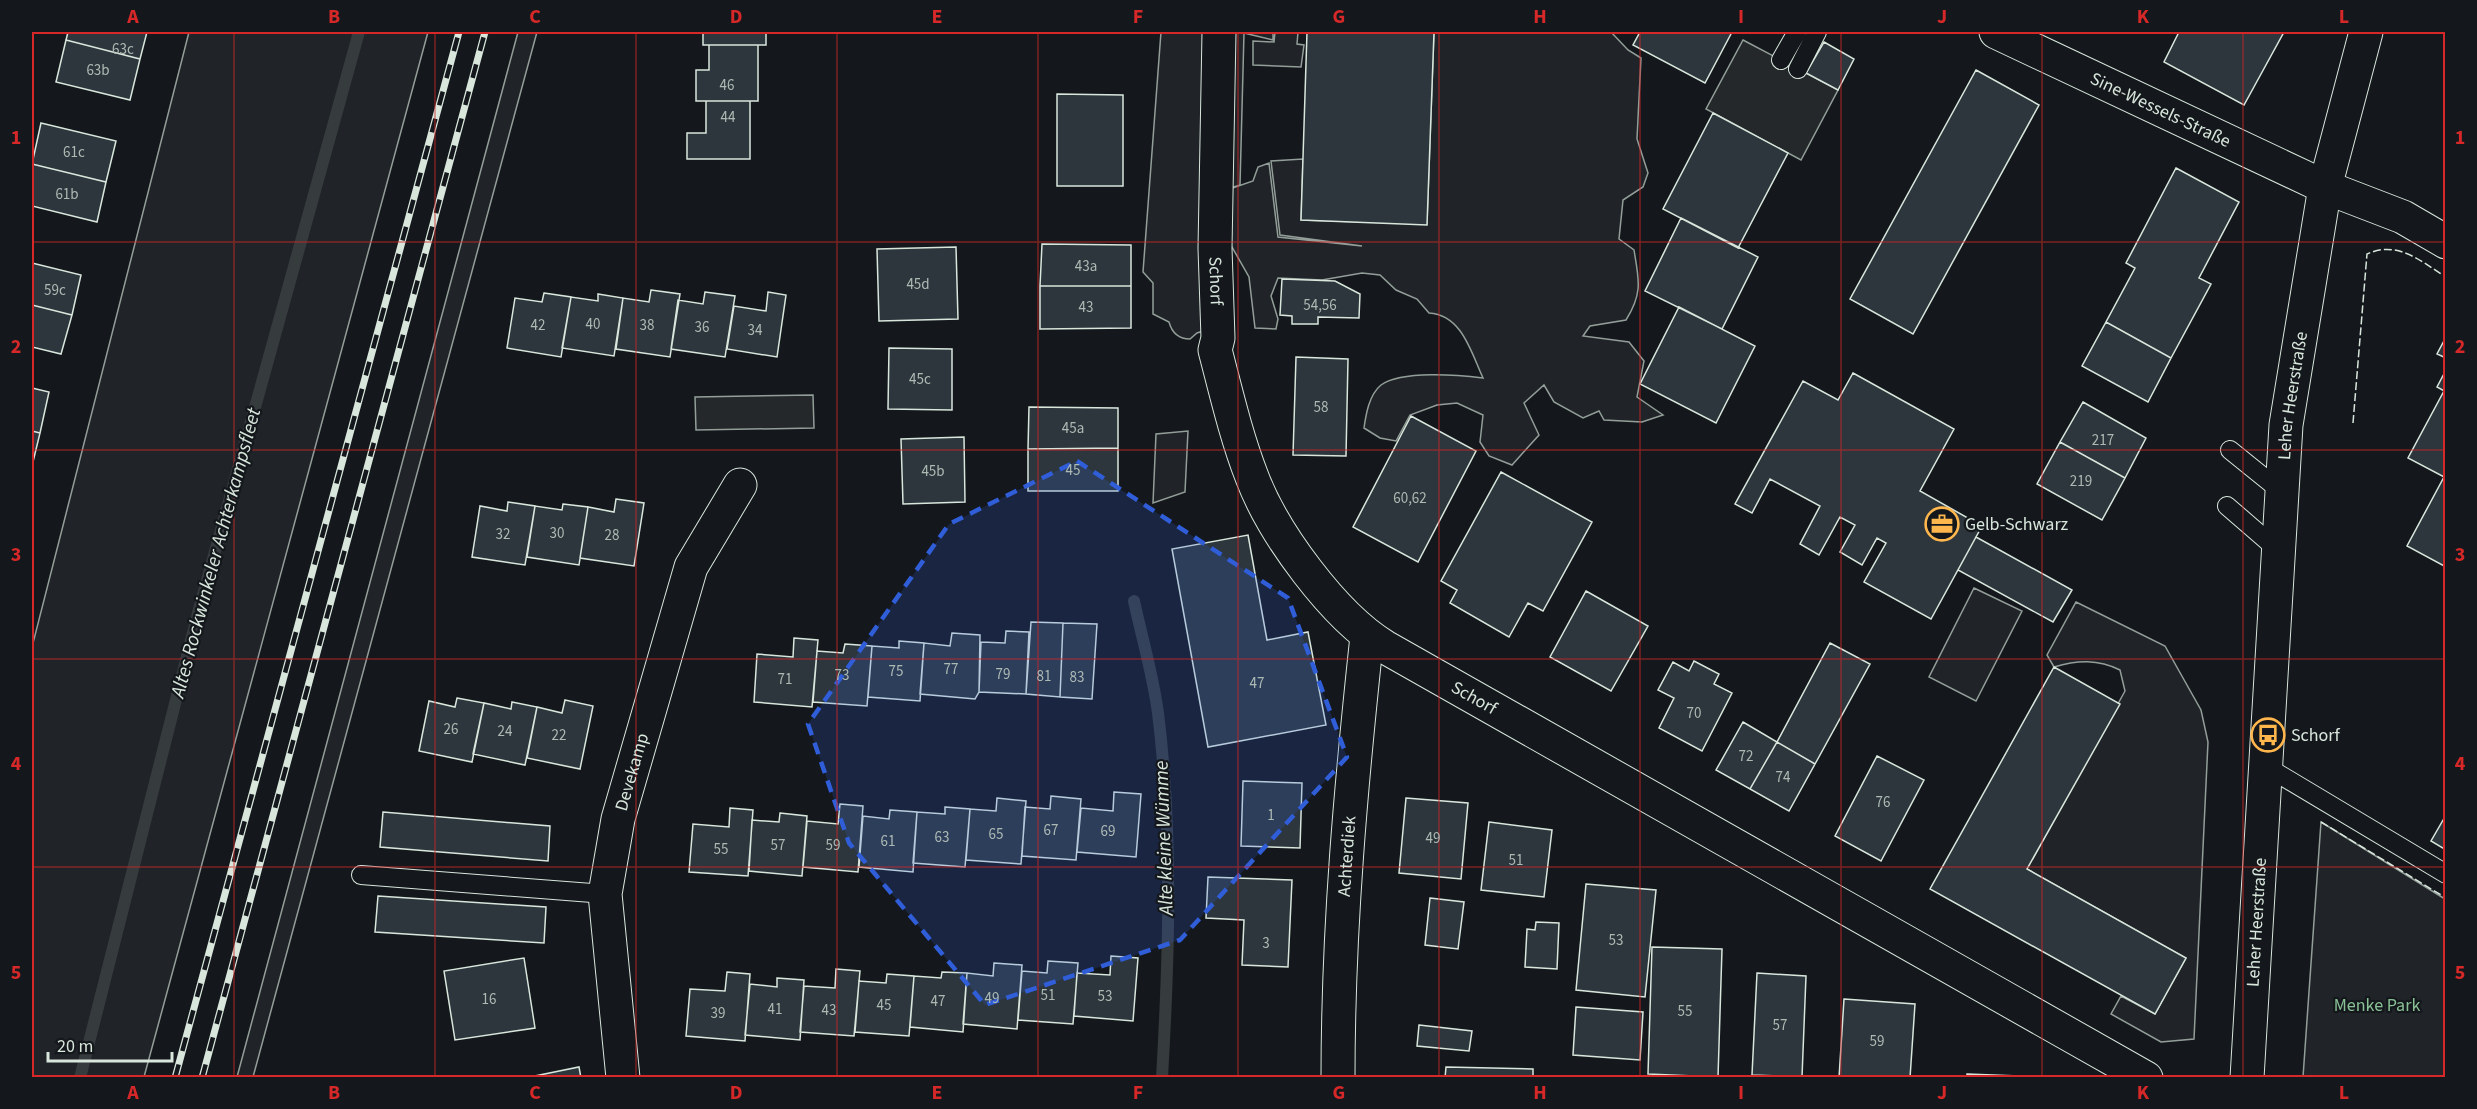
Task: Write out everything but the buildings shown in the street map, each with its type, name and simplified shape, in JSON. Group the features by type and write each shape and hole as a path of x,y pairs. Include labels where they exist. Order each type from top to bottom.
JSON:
{"street":[{"name":"Schorf","path":"1220,32 1215,248 1218,338 1215,350 1252,478 1267,508 1313,579 1367,636 1512,721 2146,1077"},
{"name":"Sine-Wessels-Straße","path":"1996,32 2325,187 2403,217 2445,242"},
{"name":"Leher Heerstraße","path":"2247,1077 2286,425 2325,187 2366,32"},
{"name":"Devekamp","path":"623,1077 604,894 618,819 691,567 740,485"},
{"name":"Achterdiek","path":"1338,1077 1338,1013 1347,823 1367,636"}],"lane":[{"path":"1781,60 1797,32"},
{"path":"1798,69 1817,32"},
{"path":"2230,450 2282,492"},
{"path":"2227,506 2279,551"},
{"path":"2266,767 2445,873"},
{"path":"361,875 604,894"}],"highlighted area":[{"path":"1077,461 1288,598 1347,757 1180,940 985,1005 849,843 808,724 949,524"}],"green space":[{"path":"189,32 428,32 144,1077 32,1077 32,647"},
{"path":"518,32 537,32 253,1077 237,1077"},
{"path":"1161,32 1217,32 1210,329 1197,333 1190,339 1176,335 1169,322 1153,314 1153,283 1143,272"},
{"path":"1225,32 1273,32 1273,40 1244,33 1240,185 1221,191"},
{"path":"1275,32 1298,32 1297,44 1304,45 1301,67 1253,65 1253,41 1274,42"},
{"path":"1434,32 1611,32 1628,50 1641,58 1637,139 1648,173 1643,187 1623,200 1619,239 1634,250 1638,278 1637,294 1626,320 1590,326 1583,336 1629,342 1644,361 1637,397 1663,415 1642,422 1604,420 1599,411 1583,418 1554,402 1544,385 1524,403 1539,435 1512,465 1489,456 1480,442 1483,415 1457,403 1437,405 1410,415 1396,441 1380,438 1364,428 1371,399 1381,385 1390,380 1416,375 1483,378 1464,336 1450,320 1429,313 1417,299 1396,290 1380,275 1362,273 1322,280 1278,278 1271,296 1278,319 1276,329 1255,328 1249,277 1228,240 1221,192 1253,181 1258,167 1269,163 1278,237 1362,246 1280,235 1271,161 1303,159 1301,220 1427,224"},
{"path":"1188,431 1185,492 1153,503 1156,434"},
{"path":"1974,588 2022,611 1976,701 1929,677"},
{"path":"2076,602 2165,646 2201,710 2208,742 2194,1039 2161,1042 2111,1014 2121,996 2155,1014 2186,958 2027,869 2125,691 2120,670 2112,666 2087,662 2054,667 2047,655"},
{"name":"Menke Park","path":"2321,822 2445,899 2445,1077 2303,1077"}],"shaded area":[{"path":"1743,40 1838,90 1801,160 1706,109"},
{"path":"813,395 814,428 696,430 695,397"}],"waterway":[{"name":"Altes Rockwinkeler Achterkampsfleet","path":"80,1078 198,613 359,32"},
{"name":"Alte kleine Wümme","path":"1134,601 1156,699 1166,804 1168,941 1162,1078"}],"railway":[{"path":"175,1078 459,32"},
{"path":"202,1078 485,32"}],"fence":[{"path":"2353,423 2367,254 2378,250 2399,251 2418,259 2446,277"},
{"path":"2321,822 2446,898"}],"place":[{"name":"Gelb-Schwarz","path":"1942,524"},
{"name":"Schorf","path":"2268,735"}]}
